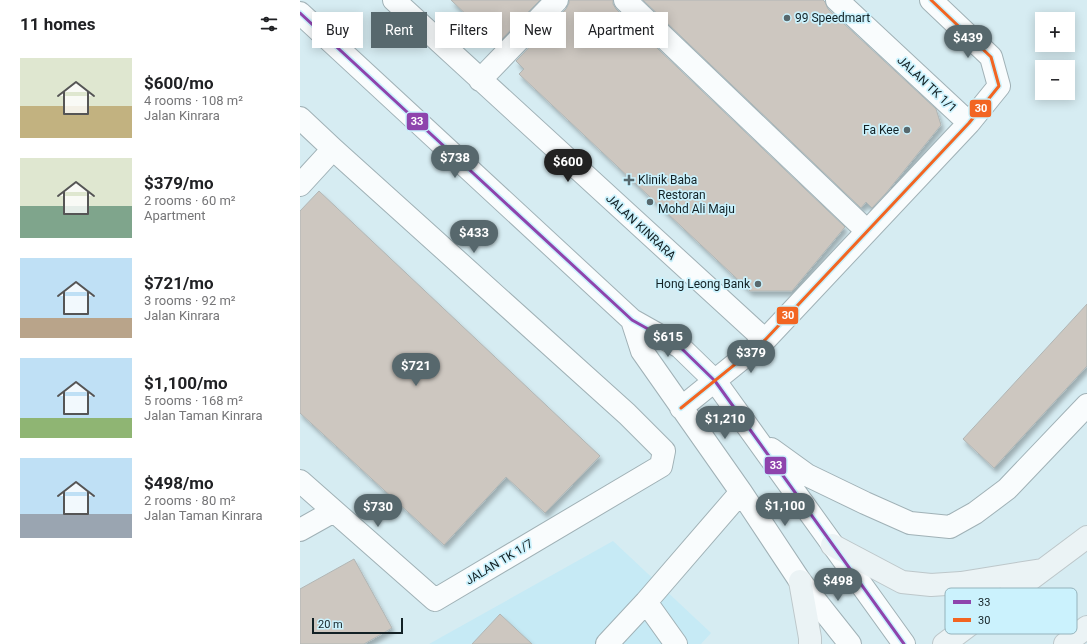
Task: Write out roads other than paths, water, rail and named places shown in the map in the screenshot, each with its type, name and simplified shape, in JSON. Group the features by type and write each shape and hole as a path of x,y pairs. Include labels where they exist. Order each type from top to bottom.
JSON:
{"main road":[{"path":"1018,588 1087,536"},
{"path":"832,545 902,582 917,584 931,585 961,583 1042,570"},
{"path":"800,581 810,644"},
{"path":"1065,644 1087,627"},
{"path":"944,644 957,634"}],"street":[{"name":"JALAN KINRARA","path":"394,0 765,340"},
{"path":"480,80 557,0"},
{"path":"625,0 867,231"},
{"name":"JALAN TK 1/1","path":"837,0 969,123"},
{"path":"681,408 765,340 969,123 999,86 991,57 931,0"},
{"path":"300,13 632,320 680,347 715,381 904,644"},
{"path":"300,118 333,149 300,185"},
{"name":"JALAN TK 1/7","path":"300,480 435,600 661,466 664,451 627,414 333,149"},
{"path":"632,320 642,351 741,492 800,581 850,644"},
{"path":"756,438 807,475 864,503 910,522 950,527 975,513 1007,489 1087,406"},
{"path":"607,644 646,602 741,492"},
{"path":"300,530 334,511"},
{"path":"646,602 676,644"}],"place":[{"name":"99 Speedmart","path":"787,18"},
{"name":"Fa Kee","path":"907,130"},
{"name":"Klinik Baba","path":"629,180"},
{"name":"Restoran Mohd Ali Maju","path":"650,202"},
{"name":"Hong Leong Bank","path":"758,284"}]}
